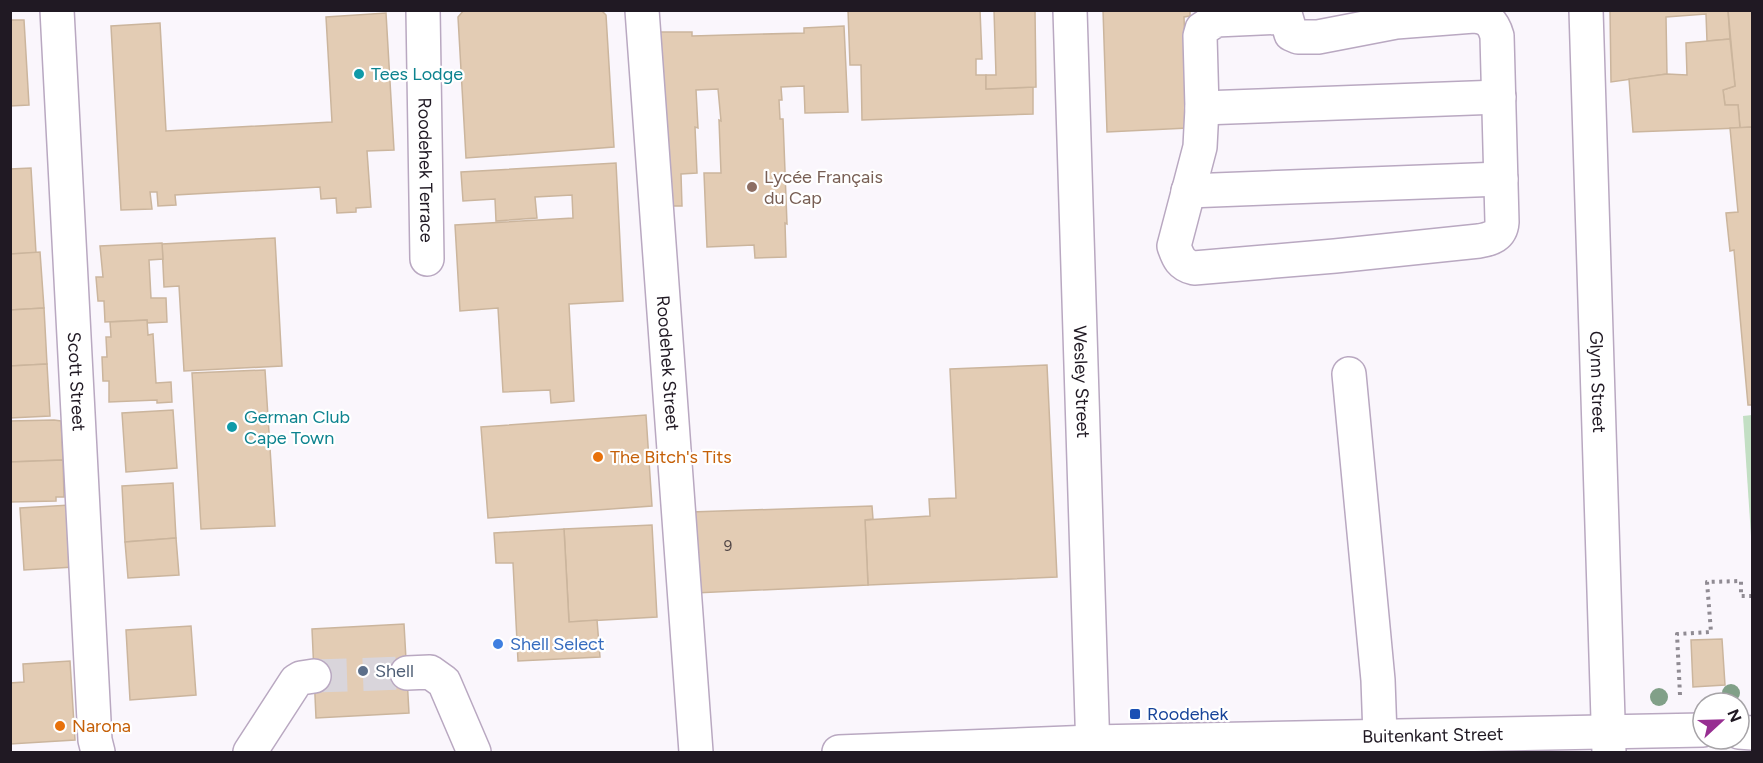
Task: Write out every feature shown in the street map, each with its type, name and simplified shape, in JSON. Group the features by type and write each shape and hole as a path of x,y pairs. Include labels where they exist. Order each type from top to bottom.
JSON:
{"street":[{"name":"Scott Street","path":"57,10 94,716 98,753"},
{"name":"Roodehek Terrace","path":"423,10 427,259"},
{"name":"Roodehek Street","path":"642,10 696,753"},
{"name":"Wesley Street","path":"1070,10 1093,747"},
{"name":"Glynn Street","path":"1586,10 1608,742"},
{"path":"1284,14 1291,34 1307,38 1396,22 1474,16 1485,17 1491,21 1497,36 1502,229 1494,237 1335,256 1194,268 1185,266 1178,258 1174,246 1200,147 1202,108 1200,36 1202,29 1216,20 1284,14"},
{"path":"1202,108 1499,97"},
{"path":"1188,191 1501,179"},
{"path":"1349,374 1378,680 1380,736"},
{"path":"407,673 430,672 444,682 474,753"},
{"path":"249,753 296,681 314,676"},
{"name":"Buitenkant Street","path":"839,753 1093,747 1380,736 1608,742 1691,732"}],"path":[{"path":"1680,695 1677,634 1711,632 1707,582 1741,581 1741,596 1752,596"}],"green space":[{"path":"1752,415 1752,551 1743,416"}],"building":[{"path":"464,10 601,10 606,15 614,147 466,158 458,17"},
{"path":"848,10 980,10 982,59 976,59 976,75 986,75 986,89 1033,87 1033,114 862,120 861,65 850,65"},
{"path":"994,10 1035,10 1036,87 986,89 986,75 996,75"},
{"path":"1103,10 1190,10 1190,16 1184,17 1188,128 1107,132"},
{"path":"1610,10 1728,10 1730,39 1707,41 1706,14 1666,17 1667,74 1611,82"},
{"path":"1728,10 1752,10 1752,127 1740,128 1738,105 1725,105 1723,90 1735,86"},
{"name":"Tees Lodge","path":"386,13 394,150 367,151 371,207 356,208 356,212 337,213 336,198 321,199 320,187 175,195 176,205 158,206 157,192 150,192 152,209 121,210 111,26 160,23 166,131 332,122 326,17"},
{"path":"10,20 24,20 29,105 10,106"},
{"path":"844,26 848,112 805,113 804,86 781,87 782,100 779,100 780,119 783,119 786,257 755,258 754,245 707,247 704,173 721,173 719,120 721,121 718,89 696,90 697,173 681,174 682,206 671,206 660,32 692,32 692,36 804,33 804,28"},
{"path":"1730,39 1735,86 1723,90 1725,105 1738,105 1740,128 1633,132 1629,79 1667,74 1687,75 1686,43"},
{"path":"1752,127 1752,405 1748,405 1734,250 1730,251 1726,213 1738,212 1730,128"},
{"path":"616,163 623,301 569,304 574,401 551,403 550,390 503,392 498,308 460,311 455,225 573,218 572,195 535,197 537,218 496,221 495,199 463,201 461,172"},
{"path":"31,168 36,253 10,254 10,169"},
{"path":"275,238 282,366 184,371 179,286 164,287 162,244"},
{"path":"162,243 163,259 149,260 151,298 166,298 167,322 147,323 147,320 105,322 104,301 98,301 96,277 103,277 100,246"},
{"path":"40,252 44,308 10,310 10,254"},
{"path":"44,308 47,364 10,366 10,310"},
{"path":"147,320 148,335 153,334 156,383 171,382 172,402 157,403 157,400 109,402 109,381 103,381 102,357 107,357 106,337 111,337 110,322"},
{"path":"47,364 50,416 10,418 10,366"},
{"path":"1047,365 1057,577 868,585 865,520 930,516 929,499 956,498 950,369"},
{"name":"German Club Cape Town","path":"265,370 275,526 201,529 192,373"},
{"path":"173,410 177,468 126,472 122,413"},
{"path":"646,415 652,506 488,518 481,427"},
{"path":"10,421 61,421 63,460 10,462"},
{"path":"63,460 64,497 56,497 56,501 10,502 10,462"},
{"path":"173,483 176,538 125,542 122,486"},
{"path":"70,505 74,567 24,570 20,508"},
{"path":"872,506 873,519 865,520 868,585 695,593 691,512"},
{"path":"652,525 657,617 569,622 564,529"},
{"path":"564,529 569,622 597,620 600,657 518,661 513,563 496,563 494,533"},
{"path":"176,538 179,575 128,578 125,542"},
{"path":"404,624 409,713 316,718 312,629"},
{"path":"191,626 196,695 130,700 126,630"},
{"path":"1722,639 1725,685 1693,687 1691,640"},
{"path":"70,661 75,740 10,744 10,683 24,682 23,664"}],"tunnel":[{"path":"314,676 407,673"}],"place":[{"name":"Tees Lodge","path":"359,74"},
{"name":"Lycée Français du Cap","path":"752,187"},
{"name":"German Club Cape Town","path":"232,427"},
{"name":"The Bitch's Tits","path":"598,457"},
{"name":"Shell Select","path":"498,644"},
{"name":"Shell","path":"363,671"},
{"name":"Roodehek","path":"1135,714"},
{"name":"Narona","path":"60,726"}]}
